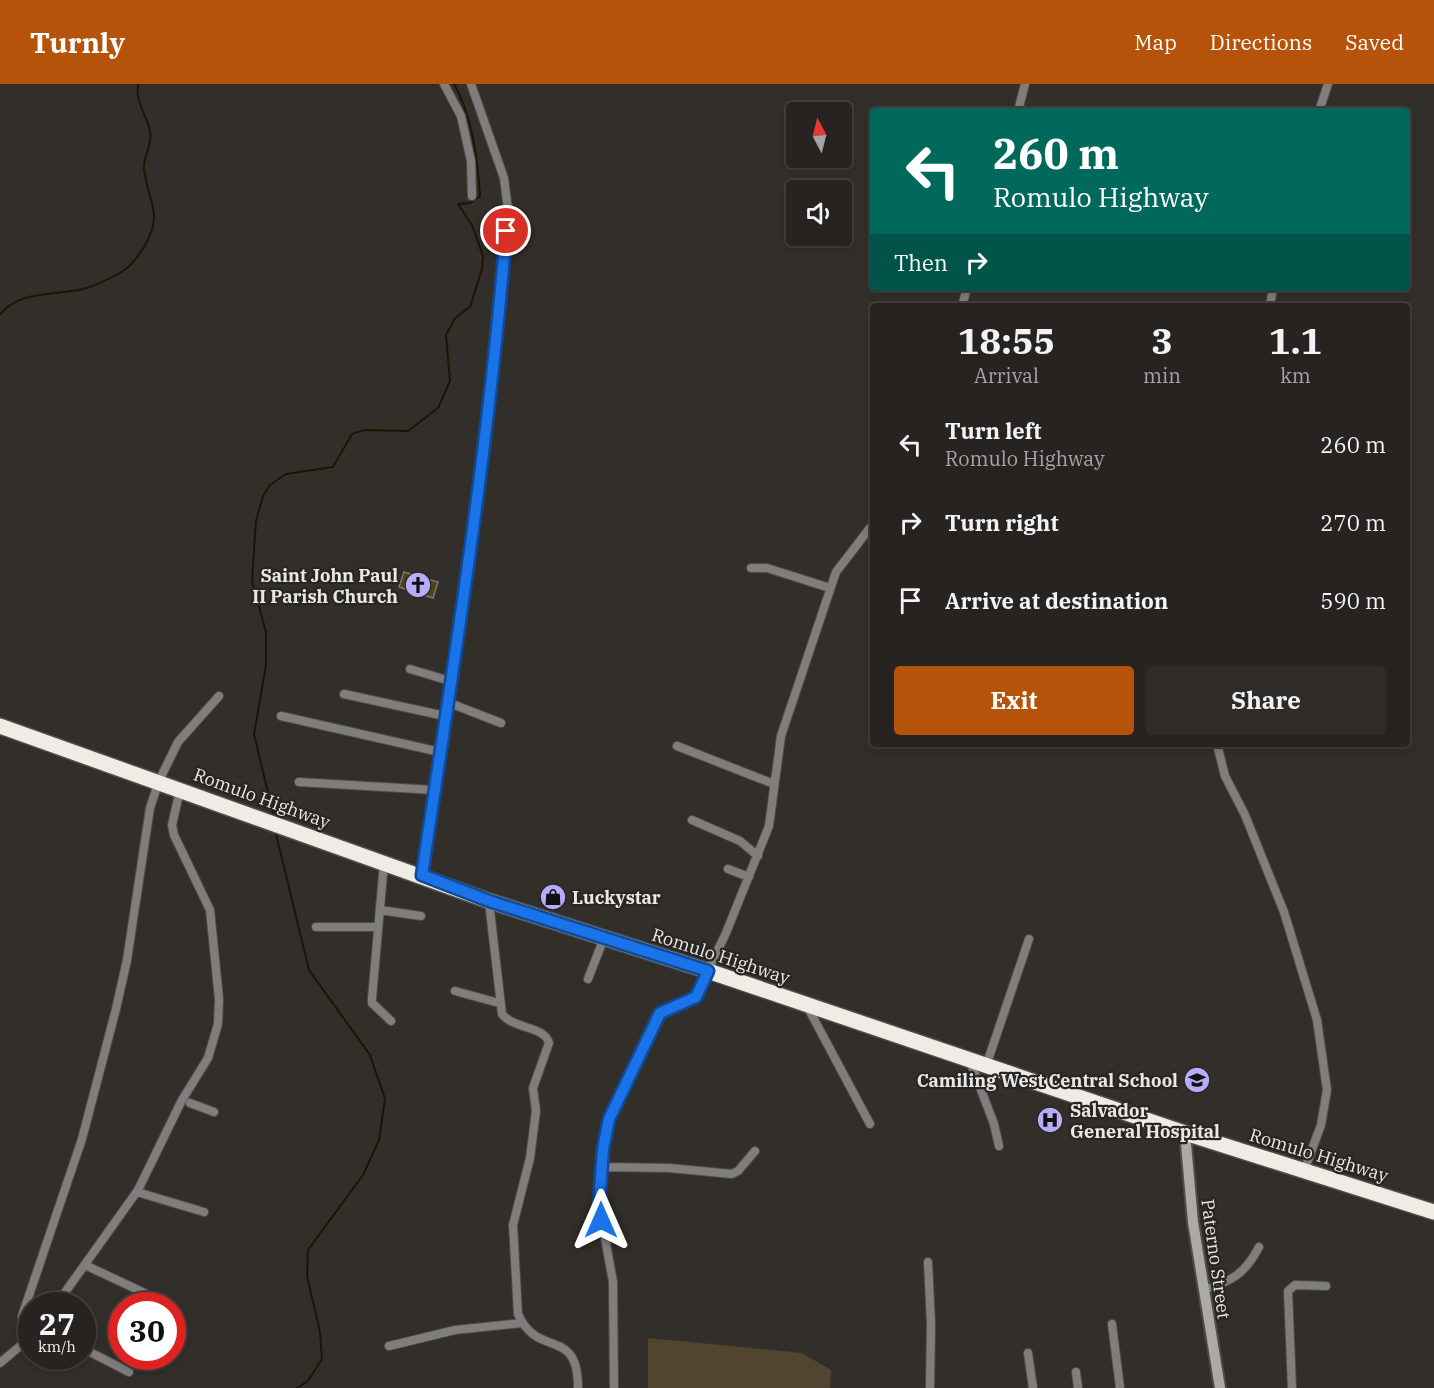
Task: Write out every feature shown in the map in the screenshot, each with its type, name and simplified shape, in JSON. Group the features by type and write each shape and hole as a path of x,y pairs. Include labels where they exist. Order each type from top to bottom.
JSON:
{"highway":[{"name":"Romulo Highway","path":"0,726 422,875 489,901 708,971 1185,1133 1434,1212"}],"street":[{"path":"444,84 461,116 471,161 472,196"},
{"path":"422,875 479,491 500,317 508,210 504,178 471,84"},
{"path":"1019,108 1025,84"},
{"path":"1320,108 1328,84"},
{"path":"614,1388 614,1282 599,1205 605,1132 609,1119 660,1013 696,997 708,971 769,826 781,736 830,588 839,567 869,533"},
{"path":"751,568 767,568 830,588"},
{"path":"410,669 450,681"},
{"path":"344,694 445,716"},
{"path":"30,1292 82,1139 117,1009 136,911 150,808 159,781 178,742 219,696"},
{"path":"447,702 501,723"},
{"path":"281,716 440,752"},
{"path":"677,746 774,784"},
{"path":"1218,747 1225,776 1245,814 1284,912 1317,1020 1327,1090 1321,1125 1304,1171"},
{"path":"299,782 434,790"},
{"path":"65,1292 137,1192 208,1058 218,1024 219,999 210,910 174,835 172,825 181,789"},
{"path":"692,820 740,841 758,856"},
{"path":"385,862 372,1003 391,1021"},
{"path":"728,869 749,877"},
{"path":"489,901 499,1003 506,1019 543,1034 549,1043 533,1088 536,1110 530,1158 513,1225 516,1301 522,1323 538,1338 571,1352 575,1358 578,1388"},
{"path":"380,910 421,916"},
{"path":"316,927 378,927"},
{"path":"588,979 604,938"},
{"path":"986,1066 1029,939"},
{"path":"454,991 499,1003"},
{"path":"806,1005 870,1124"},
{"path":"969,1060 994,1124 999,1146"},
{"path":"186,1102 214,1112"},
{"name":"Paterno Street","path":"1185,1133 1193,1222 1221,1388"},
{"path":"603,1167 669,1168 732,1174 738,1171 756,1151"},
{"path":"137,1192 204,1212"},
{"path":"1203,1290 1231,1281 1252,1259 1259,1247"},
{"path":"928,1262 932,1324 930,1388"},
{"path":"85,1265 142,1292"},
{"path":"1292,1388 1288,1291 1295,1285 1326,1286"},
{"path":"389,1346 454,1330 522,1323"},
{"path":"1112,1324 1120,1388"},
{"path":"0,1363 18,1348"},
{"path":"1028,1353 1033,1388"},
{"path":"96,1355 129,1372"},
{"path":"1076,1372 1078,1388"}],"shaded area":[{"path":"648,1338 802,1353 831,1370 830,1388 648,1388"}],"building":[{"name":"Saint John Paul II Parish Church","path":"404,572 438,582 433,598 399,587"}],"waterway":[{"path":"0,315 8,306 30,297 79,290 107,280 129,266 144,247 150,235 154,216 144,168 151,137 138,97 138,84"},
{"path":"274,818 254,734 266,665 266,632 252,581 256,521 263,496 270,485 286,474 333,467 352,434 364,430 408,431 438,408 450,381 446,335 455,318 470,307 482,269 483,256 472,225 458,204 470,203 480,196 476,154 470,124 454,84"},
{"path":"275,830 309,970 370,1055 385,1099 379,1140 363,1175 308,1250 307,1276 320,1332 322,1359 308,1381 297,1388"}],"place":[{"name":"Saint John Paul II Parish Church","path":"418,585"},
{"name":"Luckystar","path":"553,897"},
{"name":"Camiling West Central School","path":"1197,1080"},
{"name":"Salvador General Hospital","path":"1050,1120"}],"route":[{"path":"506,231 500,317 479,491 422,875 489,901 708,971 696,997 660,1013 609,1119 603,1149 599,1205 601,1220"}]}
